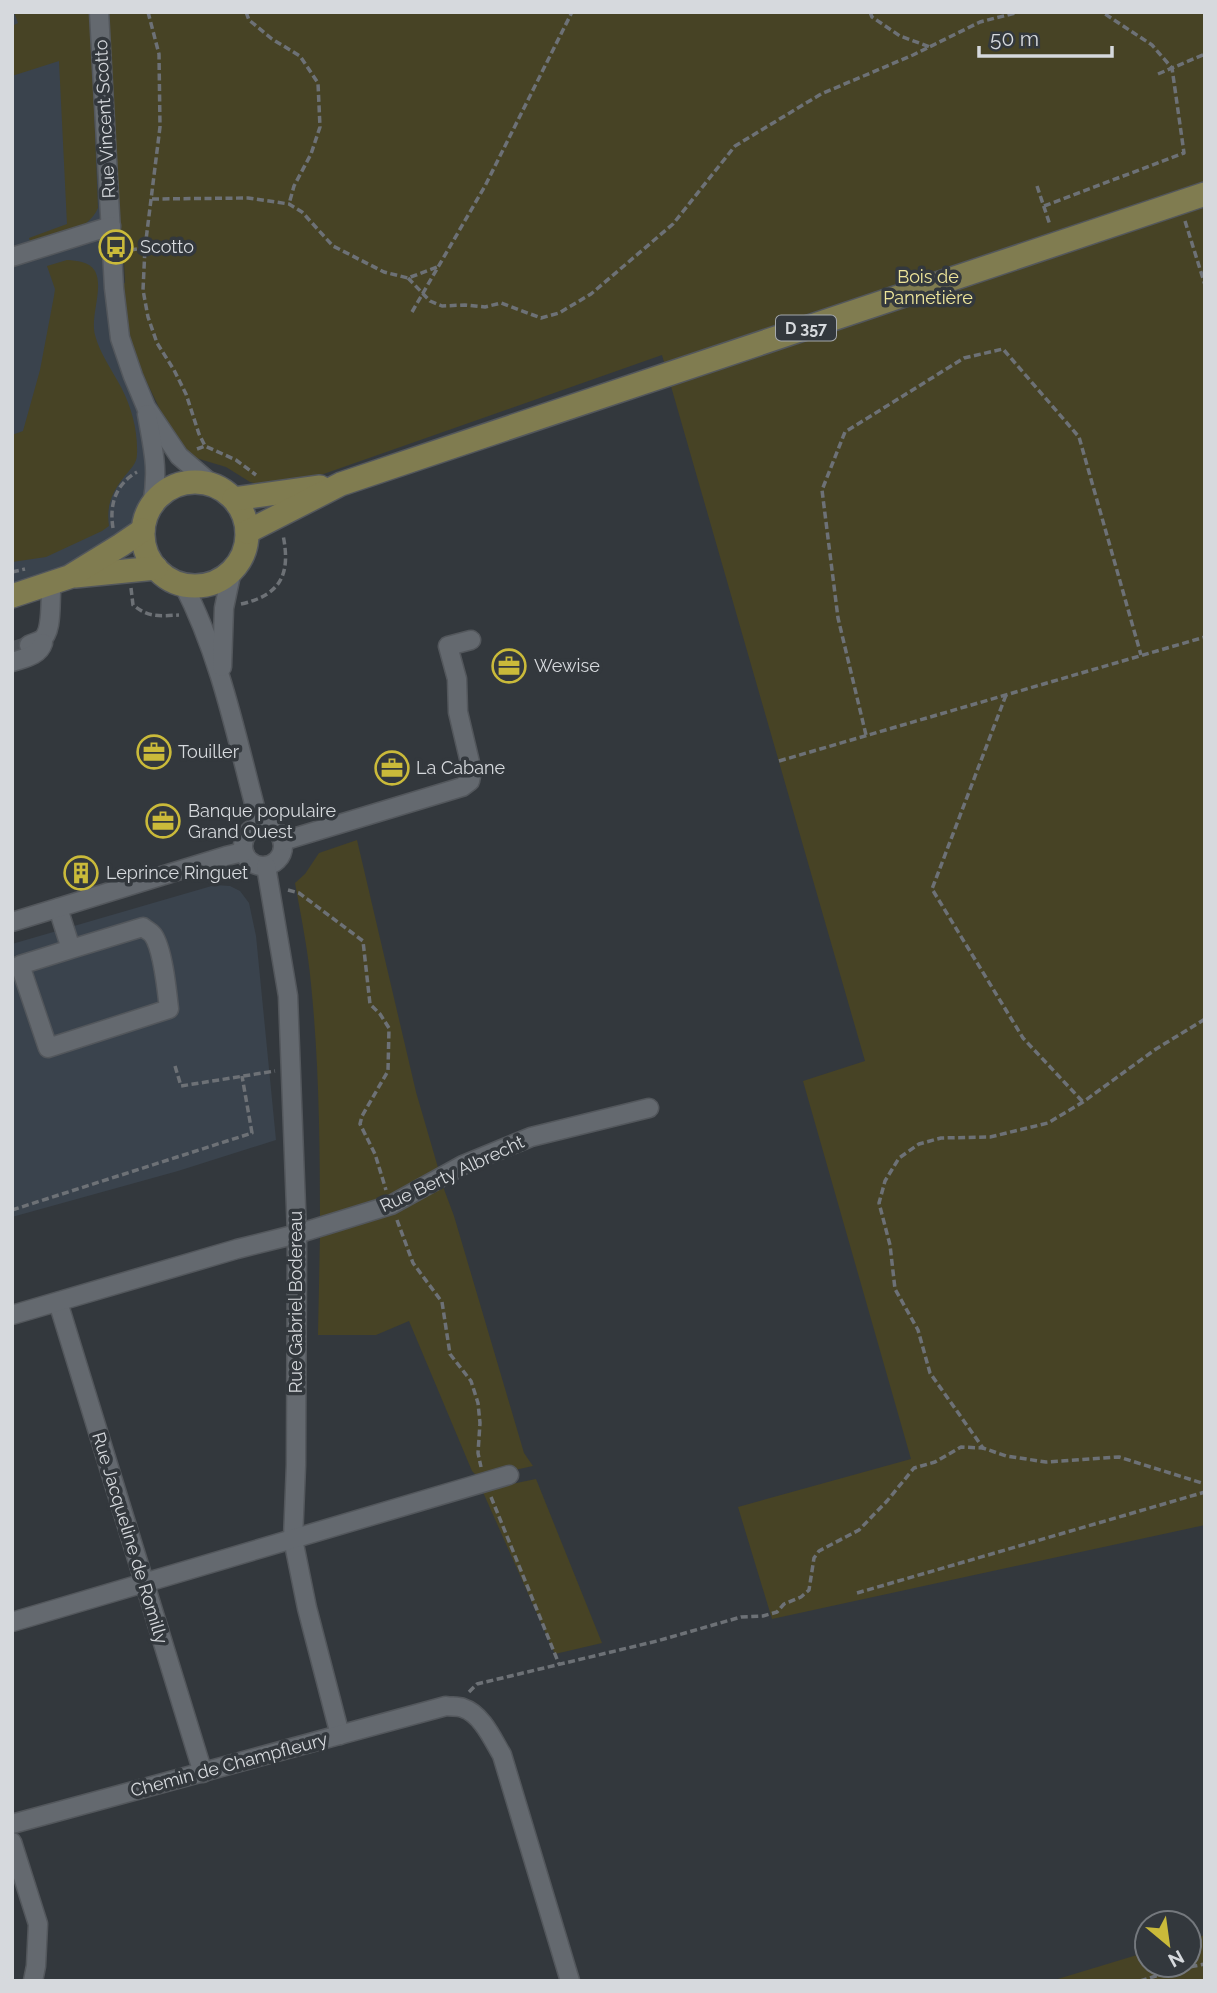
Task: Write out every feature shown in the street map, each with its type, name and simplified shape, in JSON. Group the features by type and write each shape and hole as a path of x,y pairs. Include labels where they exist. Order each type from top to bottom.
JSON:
{"main road":[{"name":"D 357","path":"247,532 341,484 1205,194"},
{"path":"196,482 213,485 234,499 241,509 247,532 246,546 232,570 222,578 197,586 171,580 156,568 146,552 143,530 152,505 163,492 179,484 196,482"},
{"name":"D 357","path":"234,499 341,484"},
{"path":"60,580 143,530"},
{"path":"12,596 60,580 156,568"}],"street":[{"name":"Rue Vincent Scotto","path":"99,12 114,288 120,338 146,407 179,456 213,485"},
{"path":"12,257 111,226"},
{"name":"Rue Vincent Scotto","path":"146,407 156,466 152,505"},
{"path":"222,681 224,608 232,570"},
{"path":"22,649 48,628 49,595 60,580"},
{"path":"183,584 198,614 222,681 260,826"},
{"path":"283,841 462,787 470,781 472,771 457,712 457,678 448,646 471,640"},
{"path":"260,826 276,831 283,841 283,850 268,875 260,866 250,862 243,852 245,835 260,826"},
{"path":"12,922 243,852"},
{"name":"Rue Gabriel Bodereau","path":"268,875 288,996 297,1234 293,1539 307,1608 340,1735"},
{"path":"58,908 71,948"},
{"path":"143,927 152,934 158,947 169,1009 48,1048 20,965 71,948 143,927"},
{"name":"Rue Berty Albrecht","path":"12,1315 391,1205 463,1165 531,1137 649,1108"},
{"name":"Rue Jacqueline de Romilly","path":"58,1302 203,1773"},
{"path":"12,1622 509,1475"},
{"path":"455,1707 474,1714 502,1755 570,1981"},
{"name":"Chemin de Champfleury","path":"12,1824 340,1735 455,1707"},
{"path":"12,1842 38,1924 33,1981"}],"path":[{"path":"148,12 159,54 160,127 142,290 148,317 157,343 186,394 205,446 236,460 258,476 270,494"},
{"path":"246,12 249,20 272,39 300,56 318,83 320,127 311,154 293,186 289,204"},
{"path":"412,312 485,186 572,12"},
{"path":"870,12 872,17 900,36 930,47"},
{"path":"152,199 248,198 289,204 302,212 333,246 384,272 408,278 430,301 442,306 485,307 501,303 541,318 559,313 592,294 673,224 735,146 821,94 930,47 980,22 1019,12"},
{"path":"1044,206 1184,153 1172,68 1152,45 1102,12"},
{"path":"1158,74 1205,54"},
{"path":"1037,186 1056,244"},
{"path":"1179,202 1205,285"},
{"path":"408,278 439,267"},
{"path":"866,735 838,618 822,490 845,432 964,358 1003,349 1079,436 1141,655"},
{"path":"241,604 262,598 278,587 285,560 282,531 275,517"},
{"path":"779,761 1205,637"},
{"path":"1006,695 932,890 1023,1038 1083,1102"},
{"path":"268,875 299,893 363,941 370,1004 389,1028 388,1071 360,1124 375,1154 413,1263 442,1302 450,1354 471,1381 478,1403 478,1453 485,1482 559,1664"},
{"path":"983,1448 930,1373 918,1331 895,1289 890,1245 879,1203 885,1181 899,1158 919,1144 941,1138 990,1136 1048,1123 1205,1018"},
{"path":"175,1066 181,1086 278,1071"},
{"path":"12,1210 252,1133 242,1076"},
{"path":"455,1707 477,1684 657,1641 741,1617 777,1612 784,1604 801,1597 809,1590 814,1558 819,1551 859,1530 915,1468 935,1462 961,1447 983,1448 1006,1456 1046,1462 1119,1457 1205,1484"},
{"path":"857,1593 1205,1492"},
{"path":"1140,1981 1205,1964"}],"shaded area":[{"path":"12,12 99,12 114,288 146,407 152,505 143,530 12,596"},
{"path":"215,885 230,886 240,891 249,903 256,936 276,1140 178,1171 12,1217 12,944"}],"green space":[{"path":"14,12 90,12 98,208 87,223 78,228 31,244 29,238 67,224 59,61 12,76 12,26 18,23"},
{"name":"Bois de Pannetière","path":"109,12 1205,12 1205,1525 772,1619 738,1507 911,1459 803,1081 865,1061 662,355 298,483 263,485 250,482 226,467 196,458 182,447 169,428 136,360 124,315 120,284 125,283 123,240 118,239"},
{"path":"67,260 86,263 95,271 98,285 95,335 131,412 137,458 113,494 108,512 109,526 46,557 12,562 12,435 23,431 40,370 55,289 47,266"},
{"path":"357,840 416,1092 439,1171 395,1196 320,1222 314,1014 295,883 305,874 319,853"},
{"path":"442,1184 454,1216 524,1453 533,1466 479,1478 472,1471 409,1321 376,1335 318,1335 320,1234"},
{"path":"536,1479 602,1643 555,1654 482,1490"},
{"path":"1203,1936 1205,1981 1051,1981 1133,1956 1133,1979 1203,1979"}],"tunnel":[{"path":"14,650 29,645"}],"place":[{"name":"Scotto","path":"116,247"},
{"name":"Wewise","path":"509,666"},
{"name":"Touiller","path":"154,752"},
{"name":"La Cabane","path":"392,768"},
{"name":"Banque populaire Grand Ouest","path":"163,821"},
{"name":"Leprince Ringuet","path":"81,873"}]}
